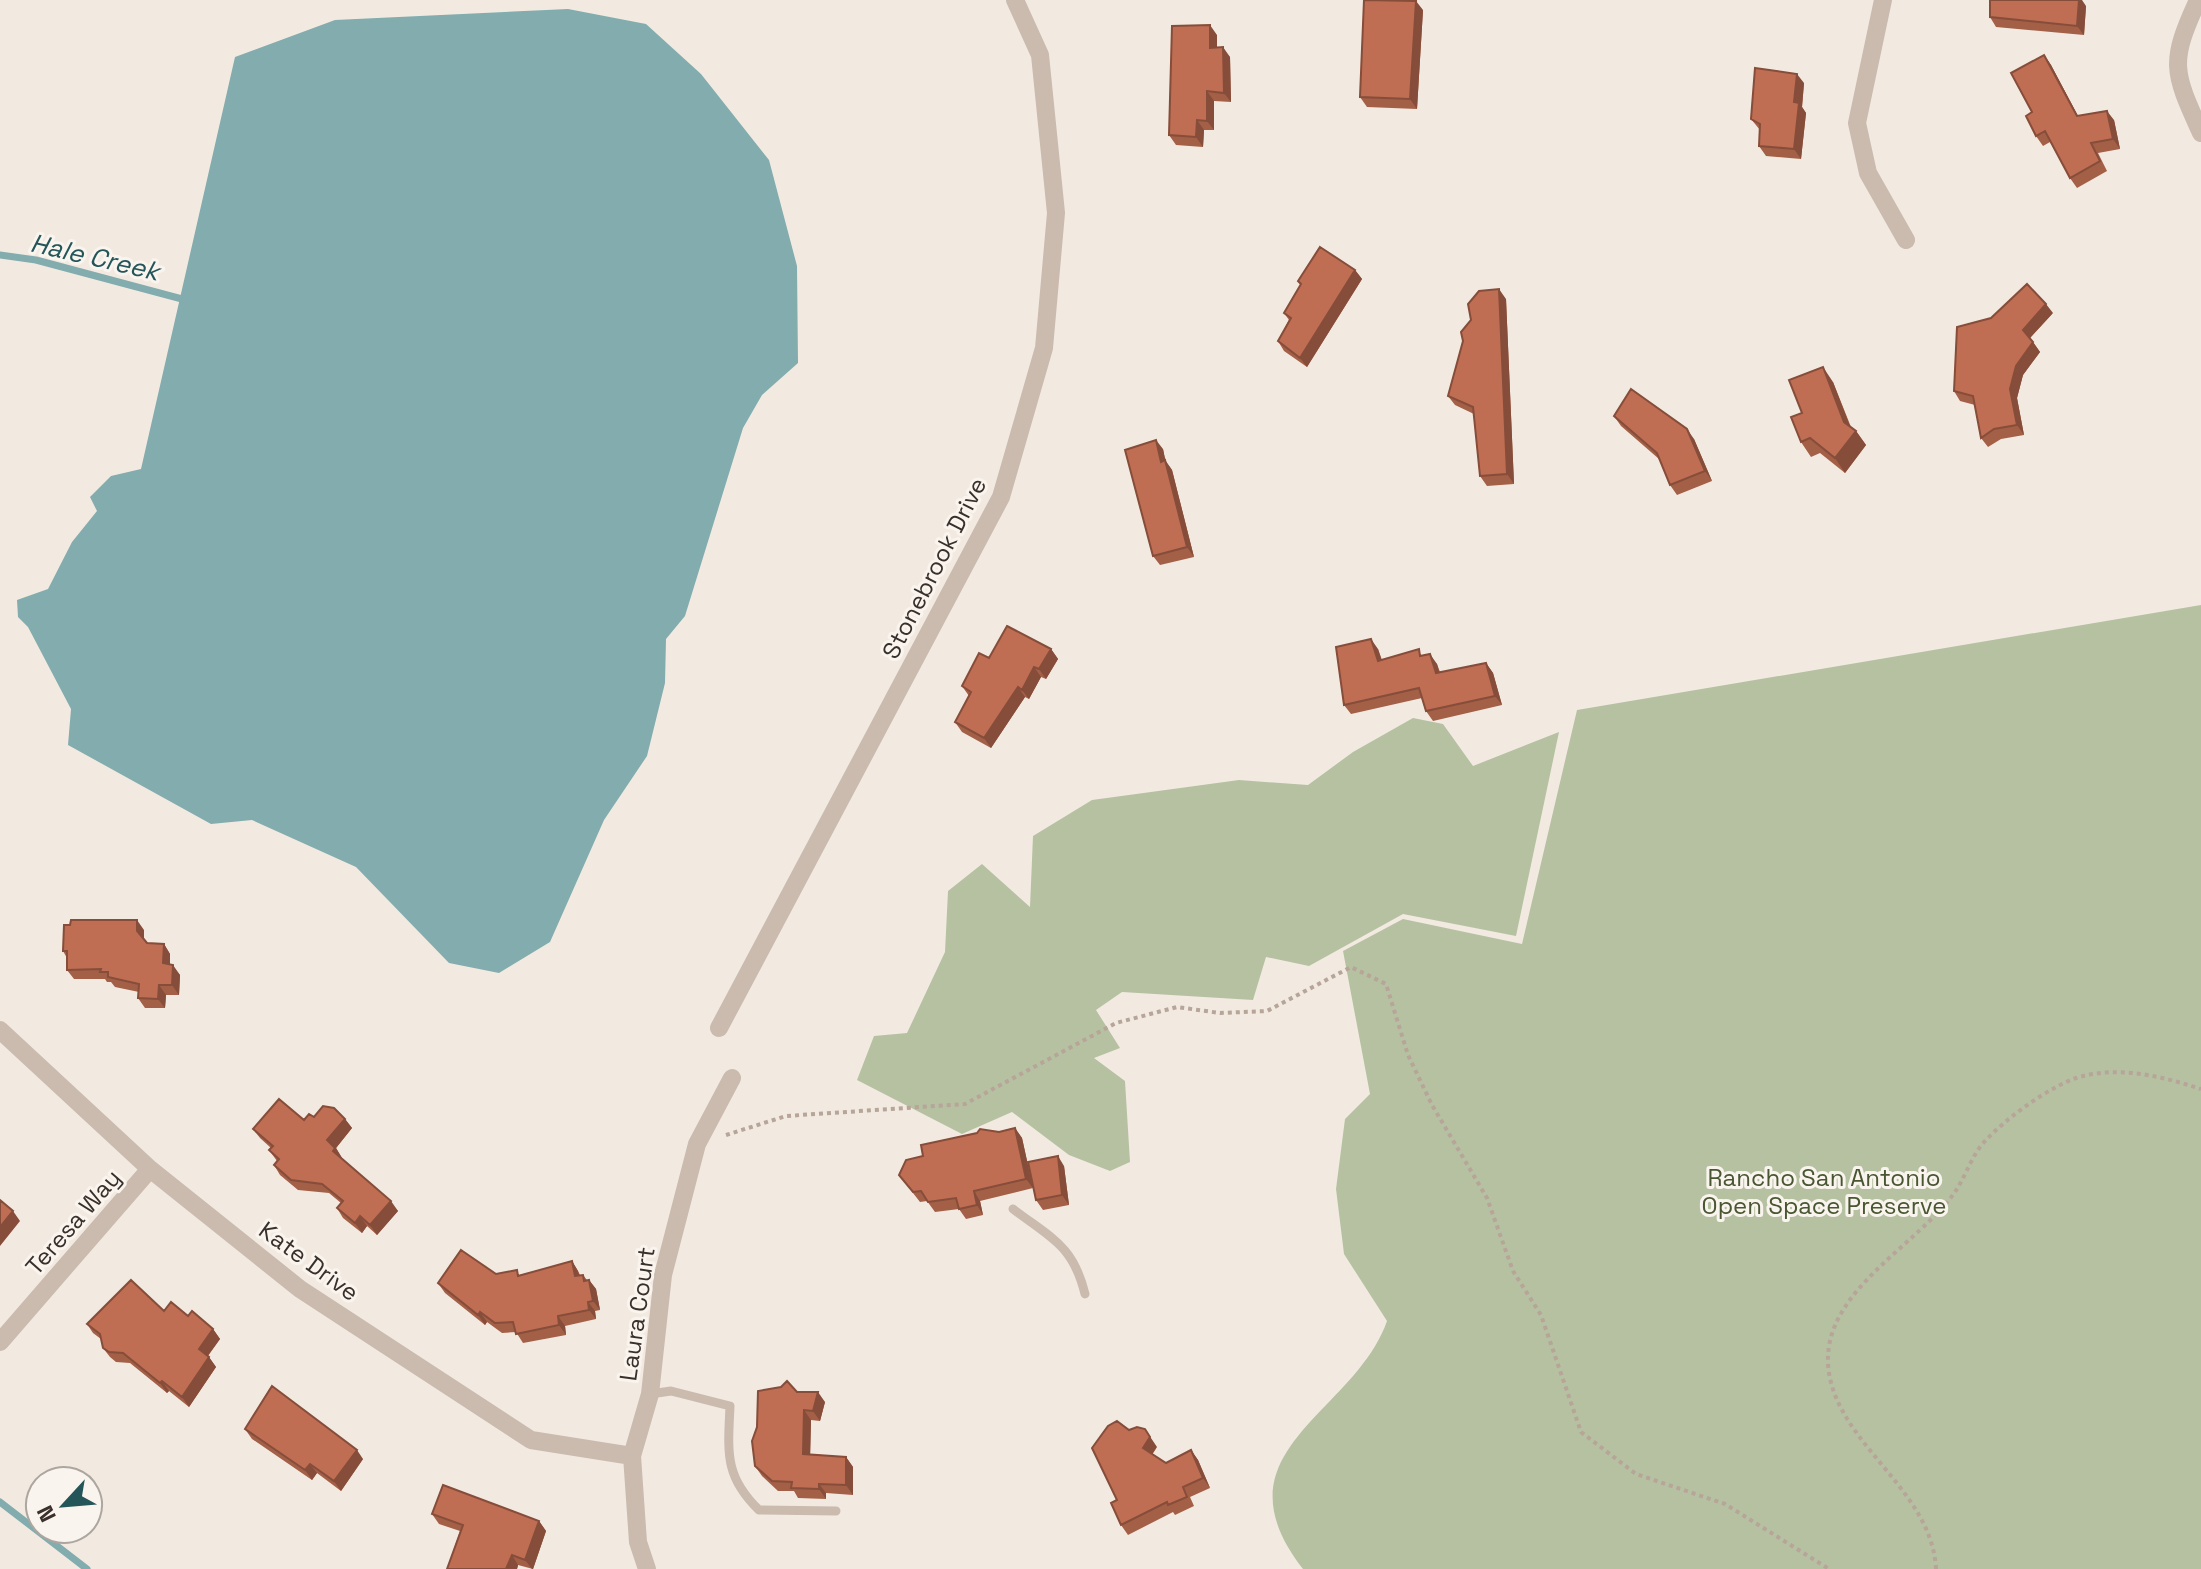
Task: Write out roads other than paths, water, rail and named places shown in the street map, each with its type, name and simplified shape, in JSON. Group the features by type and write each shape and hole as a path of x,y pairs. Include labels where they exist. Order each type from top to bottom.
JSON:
{"street":[{"name":"Stonebrook Drive","path":"719,1028 1001,497 1044,348 1056,213 1040,55 1015,0"},
{"path":"1883,0 1857,123 1868,173 1906,240"},
{"path":"2198,0 2179,41 2178,84 2201,133"},
{"name":"Kate Drive","path":"0,1030 150,1169 300,1289 531,1440 632,1456"},
{"name":"Laura Court","path":"647,1569 638,1542 632,1456 650,1394 663,1275 697,1144 732,1078"},
{"name":"Teresa Way","path":"0,1342 150,1169"}],"lane":[{"path":"1013,1209 1066,1250 1077,1264 1085,1294"},
{"path":"650,1394 671,1391 730,1406 728,1459 738,1490 759,1510 836,1511"}],"water":[{"path":"568,9 646,24 701,74 769,160 797,266 798,363 762,395 743,428 685,616 666,639 665,683 647,756 604,820 550,942 499,973 449,963 356,867 252,820 211,824 68,745 71,709 28,627 18,617 17,600 48,589 72,542 97,511 90,497 111,476 141,469 235,57 335,20"}],"waterway":[{"name":"Hale Creek","path":"0,255 36,260 182,299"},
{"path":"0,1502 87,1569"}],"park label":[{"name":"Rancho San Antonio Open Space Preserve","path":"1824,1191"}]}
